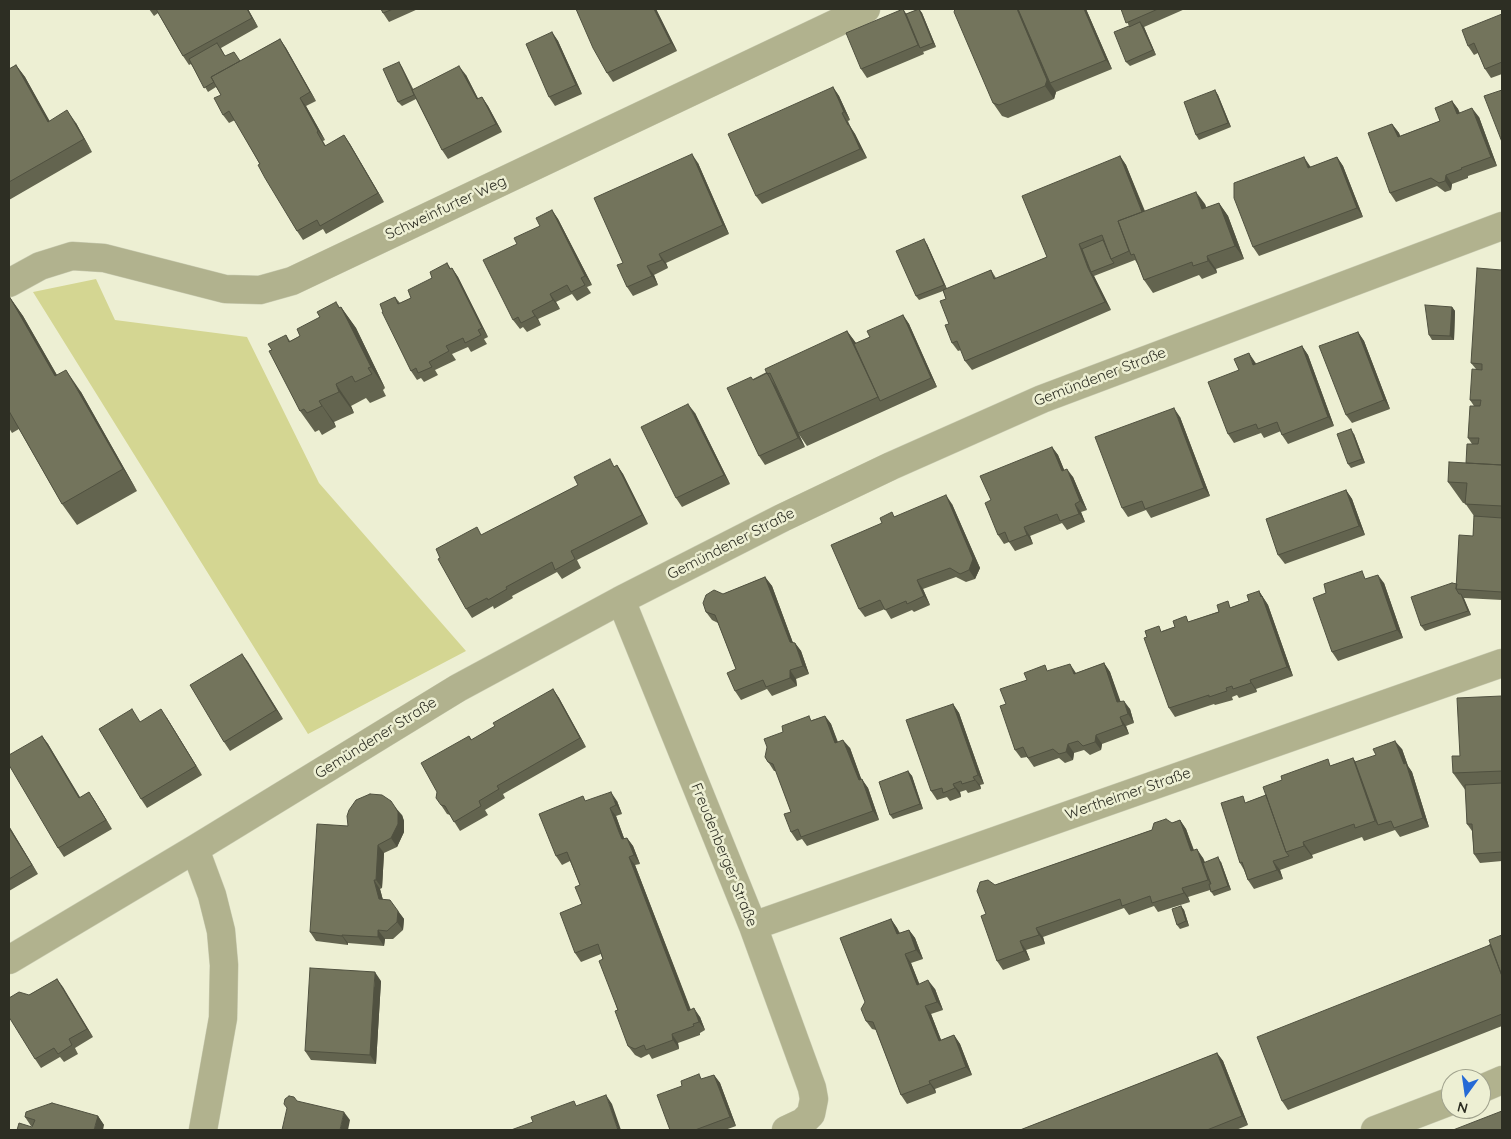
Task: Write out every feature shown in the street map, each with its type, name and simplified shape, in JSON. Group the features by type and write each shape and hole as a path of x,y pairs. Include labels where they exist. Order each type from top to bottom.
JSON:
{"street":[{"name":"Schweinfurter Weg","path":"9,283 40,266 72,256 104,258 225,290 260,290 292,281 866,9"},
{"name":"Gemündener Straße","path":"9,960 458,688 621,600 790,514 891,466 1042,399 1502,226"},
{"name":"Freudenberger Straße","path":"621,600 753,926 812,1088 814,1099 811,1114 803,1122 786,1130"},
{"name":"Wertheimer Straße","path":"753,926 1502,663"},
{"path":"195,849 212,895 221,931 224,965 223,1018 203,1130"},
{"path":"1375,1130 1441,1104"}],"green space":[{"path":"96,279 115,320 247,337 319,483 466,651 308,734 33,292"}],"building":[{"path":"156,9 247,9 252,18 183,56"},
{"path":"381,9 393,9 383,13"},
{"path":"576,9 654,9 671,43 607,73 593,48"},
{"path":"903,9 918,45 861,69 846,33"},
{"path":"919,9 933,43 920,48 906,14"},
{"path":"955,9 1017,9 1047,80 1045,86 999,105 993,103 954,12"},
{"path":"1018,9 1084,9 1106,60 1050,83"},
{"path":"1121,9 1158,9 1126,23"},
{"path":"1502,14 1502,62 1485,69 1474,43 1468,46 1462,30"},
{"path":"1140,22 1153,50 1126,62 1114,32"},
{"path":"552,32 576,85 549,97 526,44"},
{"path":"280,39 310,92 300,98 325,146 344,135 378,193 320,226 317,220 297,231 265,178 258,165 260,164 229,111 223,115 214,98 221,95 211,77"},
{"path":"217,43 225,56 234,52 240,61 211,77 214,82 204,88 189,59"},
{"path":"399,62 414,95 398,102 383,69"},
{"path":"16,65 48,122 67,110 84,139 9,182 9,69"},
{"path":"459,66 477,99 482,97 496,124 442,150 412,90"},
{"path":"833,87 844,112 842,113 860,149 756,196 728,134"},
{"path":"1215,90 1228,123 1196,135 1184,102"},
{"path":"1502,90 1502,142 1484,96"},
{"path":"1452,101 1457,114 1472,108 1491,157 1446,175 1445,181 1439,183 1431,178 1390,193 1368,133 1392,124 1398,137 1440,121 1435,108"},
{"path":"692,154 723,225 659,254 662,260 647,266 652,276 627,287 617,265 623,263 594,198"},
{"path":"1120,156 1142,212 1118,221 1129,251 1111,259 1102,235 1079,244 1088,268 1105,302 965,361 957,341 952,343 945,325 949,324 940,301 946,299 943,290 991,270 994,279 1047,257 1022,196"},
{"path":"1304,157 1308,168 1337,157 1357,208 1253,247 1234,198 1234,183"},
{"path":"1196,192 1202,209 1219,203 1235,246 1207,256 1208,261 1193,266 1192,262 1144,280 1134,254 1131,255 1118,221"},
{"path":"552,210 585,276 581,278 585,285 571,292 567,285 550,294 553,300 532,311 535,316 521,323 518,317 513,320 483,260 517,244 514,238 540,226 536,218"},
{"path":"924,239 944,285 916,296 896,251"},
{"path":"1103,240 1114,263 1091,272 1082,249"},
{"path":"447,263 450,269 452,268 482,328 478,330 481,335 465,343 463,338 446,346 449,351 429,362 432,367 418,373 416,368 411,371 382,312 380,304 395,297 398,304 411,298 408,290 432,278 430,272"},
{"path":"1477,268 1501,270 1502,268 1502,465 1466,463 1467,444 1478,444 1479,438 1468,438 1470,406 1480,406 1481,400 1470,400 1472,369 1482,370 1482,364 1471,363"},
{"path":"9,296 55,376 66,370 123,469 62,504 9,411"},
{"path":"336,302 339,308 341,307 371,367 368,368 372,374 355,382 352,376 336,384 339,392 319,401 322,406 307,413 304,409 300,411 269,351 272,350 268,344 286,335 289,342 300,336 297,329 320,317 317,312"},
{"path":"1425,305 1452,307 1450,336 1429,335"},
{"path":"903,315 931,378 880,401 854,344 870,337 867,331"},
{"path":"847,331 878,397 798,433 770,373 767,374 765,369"},
{"path":"1358,332 1384,400 1346,415 1319,346"},
{"path":"1302,346 1328,417 1282,435 1277,422 1258,429 1256,424 1228,434 1208,382 1239,370 1234,359 1249,353 1253,365"},
{"path":"767,373 798,438 759,456 727,388 751,377 753,380"},
{"path":"688,404 724,475 676,498 641,427"},
{"path":"1174,408 1204,488 1145,509 1142,501 1122,508 1095,437"},
{"path":"1351,429 1362,459 1348,464 1337,434"},
{"path":"1052,447 1062,471 1067,469 1080,501 1075,504 1079,514 1060,521 1057,514 1024,527 1027,535 1009,542 1005,532 998,535 985,503 991,500 980,476"},
{"path":"610,459 614,467 617,465 642,515 571,551 575,559 555,570 552,562 506,587 507,589 488,600 487,598 466,609 438,559 440,558 436,549 477,527 481,535 578,485 574,477"},
{"path":"1449,462 1502,465 1502,506 1465,504 1467,483 1448,482"},
{"path":"1346,490 1359,526 1278,555 1266,519"},
{"path":"946,495 973,559 969,570 960,574 950,568 917,580 924,596 907,604 906,601 885,610 880,600 859,609 831,545 882,523 880,518 892,512 894,517"},
{"path":"1474,516 1502,518 1502,592 1456,589 1459,535 1473,536"},
{"path":"1362,571 1365,579 1378,575 1397,630 1332,652 1313,598 1326,593 1324,584"},
{"path":"765,577 790,642 795,643 803,666 790,670 790,678 766,687 763,680 735,691 727,673 736,669 715,615 706,612 703,603 706,595 714,590 723,594"},
{"path":"1452,583 1457,584 1456,589 1461,594 1468,611 1421,626 1411,597"},
{"path":"1259,591 1287,667 1250,680 1251,683 1233,689 1232,686 1226,688 1227,691 1169,708 1144,638 1147,637 1145,631 1159,626 1161,632 1175,627 1173,621 1186,616 1188,622 1219,612 1217,605 1228,601 1230,608 1249,601 1247,595"},
{"path":"242,654 276,710 224,742 190,685"},
{"path":"1104,663 1117,702 1124,701 1128,714 1120,717 1123,725 1096,735 1095,742 1083,746 1078,741 1068,744 1066,752 1059,754 1053,749 1028,758 1023,747 1015,750 1000,706 1006,704 1000,689 1027,680 1024,673 1045,665 1047,671 1070,664 1074,674"},
{"path":"553,689 580,738 497,786 499,789 479,801 481,806 454,822 445,806 441,805 436,798 437,792 421,763 469,736 471,740 495,726 493,723"},
{"path":"1502,696 1502,771 1453,773 1452,756 1460,756 1457,698"},
{"path":"953,704 978,775 973,777 975,780 962,784 961,781 953,784 955,788 943,793 942,788 931,791 906,720"},
{"path":"132,709 140,722 161,709 196,766 141,799 99,729"},
{"path":"809,716 811,721 825,716 835,743 843,740 859,780 862,779 873,811 801,837 798,829 791,832 784,814 791,812 773,764 768,762 765,757 767,747 764,739 783,732 782,726"},
{"path":"42,736 79,798 89,792 106,820 58,848 9,765 9,755"},
{"path":"1395,741 1404,764 1406,763 1423,818 1394,828 1391,821 1378,825 1355,762 1376,755 1373,749"},
{"path":"1353,758 1375,821 1355,828 1354,824 1303,842 1304,846 1286,852 1263,787 1282,780 1281,776 1328,759 1330,766"},
{"path":"908,771 920,804 890,815 879,782"},
{"path":"1502,783 1502,852 1474,854 1472,824 1467,824 1465,785"},
{"path":"611,792 616,805 610,808 619,832 622,839 627,838 634,855 629,857 688,1011 694,1008 699,1022 693,1024 694,1026 672,1034 673,1040 646,1050 644,1045 635,1049 628,1046 615,1011 618,1010 599,961 603,959 598,944 575,953 560,913 582,904 575,887 580,885 567,852 556,856 539,814 583,796 585,801"},
{"path":"370,794 382,795 391,801 398,812 398,824 391,838 378,845 376,880 374,880 379,899 390,900 398,911 397,922 387,931 378,930 378,937 342,936 310,932 317,824 348,826 347,816 349,810 356,800"},
{"path":"1266,795 1289,856 1273,861 1277,870 1248,880 1242,862 1240,863 1221,803 1243,796 1245,803"},
{"path":"1166,819 1172,823 1180,820 1191,851 1197,849 1208,880 1182,888 1184,893 1152,903 1150,896 1122,906 1120,899 1036,928 1039,935 1020,941 1024,951 997,961 981,916 986,914 977,891 980,882 988,880 995,885 1152,830 1154,823"},
{"path":"9,828 32,865 9,879"},
{"path":"1218,857 1228,886 1211,892 1209,884 1211,884 1203,863"},
{"path":"1181,906 1186,921 1177,925 1172,909"},
{"path":"891,919 897,934 909,930 916,950 905,954 917,985 928,980 937,1002 925,1006 939,1041 954,1035 966,1067 929,1081 930,1084 901,1095 873,1022 866,1021 861,1009 865,1002 840,938"},
{"path":"1502,935 1502,976 1489,940"},
{"path":"1490,945 1502,976 1502,1014 1282,1101 1257,1037"},
{"path":"310,968 375,972 370,1055 305,1051"},
{"path":"57,979 87,1029 69,1039 72,1045 58,1054 54,1048 35,1059 9,1017 9,998 19,992 29,995"},
{"path":"1217,1053 1242,1116 1207,1130 1020,1130"},
{"path":"699,1074 701,1079 714,1075 730,1117 695,1130 670,1130 657,1095 682,1086 681,1081"},
{"path":"606,1095 618,1130 511,1130 533,1122 531,1117 574,1101 576,1106"},
{"path":"289,1096 294,1097 297,1101 344,1112 340,1130 282,1130 287,1108 284,1104 285,1099"},
{"path":"52,1103 98,1116 94,1130 17,1130 19,1123 32,1127 35,1120 25,1117 26,1112"},
{"path":"1502,1111 1502,1130 1453,1130 1481,1119 1491,1119 1491,1115"}]}
